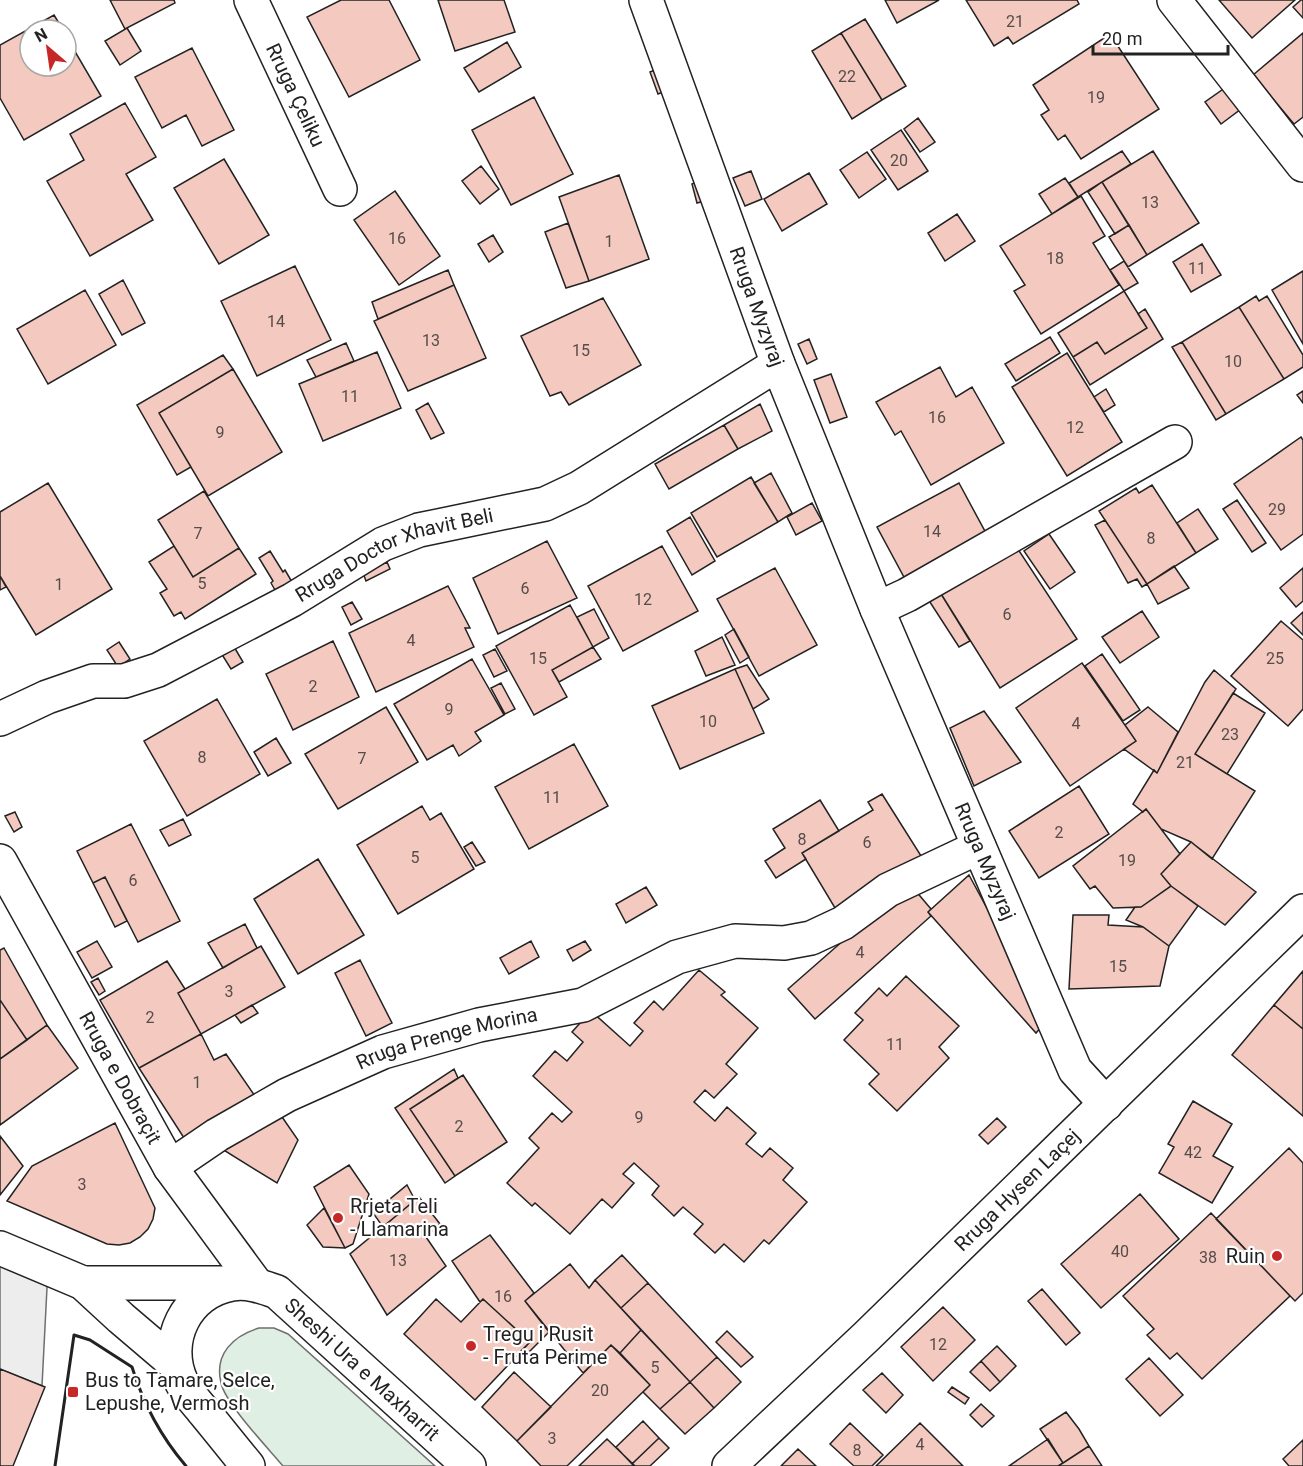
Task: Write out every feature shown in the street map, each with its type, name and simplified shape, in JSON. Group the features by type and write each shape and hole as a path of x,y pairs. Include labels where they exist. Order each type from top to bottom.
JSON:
{"street":[{"name":"Rruga Çeliku","path":"251,0 340,189"},
{"name":"Rruga Myzyraj","path":"646,0 778,364 876,609 1075,1070 1106,1104"},
{"path":"1174,0 1303,165"},
{"name":"Rruga Doctor Xhavit Beli","path":"0,719 47,697 93,681 124,681 158,670 292,600 393,540 419,530 457,521 545,504 579,488 778,364"},
{"path":"876,609 917,589 1175,442"},
{"name":"Rruga Prenge Morina","path":"170,1167 217,1135 287,1095 383,1052 479,1025 583,1005 677,957 735,941 784,943 811,938 843,923 888,890 979,847"},
{"name":"Rruga e Dobraçit","path":"0,861 170,1167 245,1284"},
{"name":"Rruga Hysen Laçej","path":"729,1466 867,1336 1303,911"},
{"path":"0,1248 83,1283 175,1364"},
{"path":"83,1283 245,1284"},
{"path":"245,1284 212,1290 195,1303 181,1321 174,1342 175,1364 183,1384 248,1466"},
{"name":"Sheshi Ura e Maxharrit","path":"245,1284 277,1292 469,1466"}],"green space":[{"path":"259,1328 274,1328 288,1334 435,1466 283,1466 238,1413 224,1392 221,1383 220,1363 223,1355 234,1341"}],"shaded area":[{"path":"0,1248 48,1268 42,1386 0,1369"}],"building":[{"path":"110,0 174,0 175,3 125,29"},
{"path":"341,0 389,0 420,60 349,97 307,17"},
{"path":"438,0 504,0 515,32 455,51"},
{"path":"885,0 939,0 897,23"},
{"path":"966,0 1077,0 1079,4 1013,44 1008,37 994,46"},
{"path":"1219,0 1295,0 1252,38"},
{"path":"1303,0 1303,18 1293,7"},
{"path":"865,19 906,86 882,100 841,33"},
{"path":"127,28 141,51 120,65 105,41"},
{"path":"841,33 882,100 852,119 812,51"},
{"path":"1303,33 1303,117 1294,124 1253,75"},
{"path":"1110,34 1159,109 1081,159 1065,135 1058,140 1041,115 1049,110 1033,85"},
{"path":"18,35 18,78 78,78 78,57 101,96 24,140 0,98 0,45"},
{"path":"507,42 521,67 479,92 464,68"},
{"path":"192,48 234,130 202,146 186,115 162,128 135,77"},
{"path":"663,67 671,89 658,94 650,72"},
{"path":"1229,85 1245,106 1221,124 1205,102"},
{"path":"534,97 573,174 511,205 472,130"},
{"path":"125,103 156,157 126,174 153,220 90,256 47,181 84,160 70,134"},
{"path":"918,118 935,142 920,152 904,129"},
{"path":"901,130 928,171 898,190 871,150"},
{"path":"1122,151 1131,164 1078,197 1069,183"},
{"path":"1153,151 1199,223 1147,255 1102,182"},
{"path":"867,152 886,179 859,198 840,170"},
{"path":"224,159 269,235 219,264 174,188"},
{"path":"481,166 499,189 480,204 462,181"},
{"path":"751,171 762,199 745,206 733,178"},
{"path":"809,173 827,204 782,231 764,199"},
{"path":"619,175 649,259 589,281 559,197"},
{"path":"1065,178 1078,197 1052,214 1039,194"},
{"path":"702,180 708,200 697,203 692,184"},
{"path":"1102,182 1129,225 1115,234 1088,192"},
{"path":"395,191 440,256 399,285 354,220"},
{"path":"1081,196 1105,236 1093,243 1119,285 1041,334 1014,291 1025,285 1000,246"},
{"path":"957,214 975,241 945,261 928,233"},
{"path":"568,223 589,281 566,288 545,232"},
{"path":"1129,225 1147,255 1128,267 1109,237"},
{"path":"493,235 503,252 489,262 478,244"},
{"path":"1202,244 1221,275 1191,292 1173,262"},
{"path":"1124,261 1138,283 1124,291 1110,270"},
{"path":"295,266 331,340 257,376 221,301"},
{"path":"448,270 454,285 378,319 372,302"},
{"path":"1303,271 1303,344 1272,290"},
{"path":"123,280 145,323 122,335 99,294"},
{"path":"454,285 486,358 408,391 374,321"},
{"path":"85,290 116,345 48,384 17,329"},
{"path":"1124,291 1147,328 1105,354 1097,342 1073,357 1058,333"},
{"path":"1256,296 1259,301 1267,296 1303,355 1303,367 1284,379 1239,307"},
{"path":"603,298 641,365 569,405 561,392 550,396 521,336"},
{"path":"1239,307 1284,379 1226,414 1182,342"},
{"path":"1145,309 1163,339 1090,385 1073,357 1097,342 1105,354 1147,328 1138,314"},
{"path":"1050,337 1060,353 1016,381 1005,364"},
{"path":"809,339 817,359 807,364 798,344"},
{"path":"1182,342 1226,414 1216,420 1172,347"},
{"path":"346,343 354,361 316,377 307,360"},
{"path":"377,352 401,408 323,441 299,384"},
{"path":"1067,353 1122,442 1067,476 1012,387"},
{"path":"223,355 233,369 159,413 191,467 177,475 137,405"},
{"path":"940,367 956,397 972,387 1004,443 931,485 901,431 895,435 876,402"},
{"path":"233,369 282,452 208,496 159,413"},
{"path":"831,374 847,417 830,423 814,380"},
{"path":"1106,389 1115,405 1104,412 1094,397"},
{"path":"1303,391 1303,403 1297,395"},
{"path":"428,403 444,433 431,439 416,410"},
{"path":"760,404 772,431 738,449 724,425"},
{"path":"724,425 738,449 669,489 655,464"},
{"path":"1301,437 1303,440 1303,534 1281,550 1234,484"},
{"path":"771,473 792,513 778,522 754,483"},
{"path":"751,477 778,522 717,557 691,513"},
{"path":"48,483 112,589 36,635 0,576 0,512"},
{"path":"959,483 987,535 905,579 877,527"},
{"path":"1152,485 1196,553 1147,584 1099,511 1136,488 1139,493"},
{"path":"204,491 239,548 193,577 158,520"},
{"path":"1237,500 1266,543 1252,552 1223,509"},
{"path":"812,503 822,521 796,535 787,517"},
{"path":"1198,509 1218,539 1196,553 1177,523"},
{"path":"690,517 715,561 692,575 667,531"},
{"path":"1105,520 1147,584 1142,587 1137,579 1128,583 1095,525"},
{"path":"1049,534 1075,572 1050,589 1024,551"},
{"path":"547,541 577,598 498,634 473,578"},
{"path":"1014,543 1077,639 1000,688 938,589"},
{"path":"174,546 193,577 239,548 256,574 185,619 181,612 174,616 160,593 167,589 149,562"},
{"path":"662,546 698,611 623,651 588,586"},
{"path":"270,551 295,587 279,597 271,583 273,581 259,558"},
{"path":"387,562 390,569 366,581 363,573"},
{"path":"1174,566 1189,588 1158,604 1147,584"},
{"path":"775,568 817,645 759,676 717,599"},
{"path":"1303,568 1303,601 1296,607 1280,588"},
{"path":"0,576 6,587 0,590"},
{"path":"448,586 470,628 465,628 474,647 376,692 349,633"},
{"path":"938,589 970,641 959,647 926,596"},
{"path":"352,602 362,619 351,625 342,607"},
{"path":"570,605 593,647 552,670 567,697 534,715 496,646"},
{"path":"594,609 609,638 593,647 577,617"},
{"path":"1142,611 1159,637 1120,663 1102,637"},
{"path":"1303,612 1303,635 1291,623"},
{"path":"1281,621 1303,640 1303,709 1288,726 1231,676"},
{"path":"734,629 749,657 740,663 725,635"},
{"path":"722,637 735,665 706,676 695,651"},
{"path":"333,641 359,697 293,730 266,674"},
{"path":"119,642 130,659 118,667 107,650"},
{"path":"233,645 243,662 231,669 221,653"},
{"path":"593,647 601,659 559,682 552,670"},
{"path":"495,649 507,671 494,677 483,655"},
{"path":"1102,654 1140,710 1123,721 1085,666"},
{"path":"472,659 504,715 475,732 481,741 459,756 453,745 427,760 394,704"},
{"path":"1082,663 1136,741 1070,786 1016,708"},
{"path":"747,665 769,699 753,709 735,669"},
{"path":"735,669 764,733 680,769 652,706"},
{"path":"1214,670 1236,689 1195,754 1255,791 1212,859 1191,842 1161,829 1146,809 1143,812 1133,804 1154,770 1157,773 1205,682"},
{"path":"501,683 515,709 505,714 491,688"},
{"path":"1233,693 1265,713 1227,774 1195,754"},
{"path":"217,699 260,774 187,816 144,741"},
{"path":"386,707 418,762 338,809 305,754"},
{"path":"1148,707 1178,732 1157,773 1124,749 1136,741 1125,725"},
{"path":"984,711 1021,762 974,786 950,728"},
{"path":"276,738 291,763 268,776 254,752"},
{"path":"574,744 608,806 529,849 495,787"},
{"path":"1079,786 1109,834 1039,878 1009,831"},
{"path":"882,794 923,859 838,913 802,853 873,810 868,802"},
{"path":"820,800 839,831 802,853 806,859 776,878 765,861 785,848 773,829"},
{"path":"422,806 430,820 441,813 474,869 398,914 357,845"},
{"path":"1146,809 1180,854 1161,874 1171,886 1141,907 1113,908 1095,886 1090,889 1073,866"},
{"path":"15,812 22,827 14,832 5,816"},
{"path":"183,819 191,835 169,846 160,830"},
{"path":"131,824 180,921 138,942 105,877 93,883 77,851"},
{"path":"472,842 485,862 476,866 464,847"},
{"path":"1191,842 1256,892 1225,925 1171,886 1161,874"},
{"path":"318,859 364,935 298,974 254,899"},
{"path":"969,875 1030,988 1042,1026 1036,1033 928,912"},
{"path":"105,877 127,921 115,927 93,883"},
{"path":"909,883 931,909 928,912 931,916 815,1019 788,989"},
{"path":"1171,886 1198,906 1169,946 1143,927 1126,920 1135,907 1141,907"},
{"path":"646,887 657,905 626,923 616,904"},
{"path":"1073,915 1109,915 1108,925 1143,927 1169,946 1160,986 1069,989"},
{"path":"245,924 257,948 223,968 208,943"},
{"path":"97,941 112,967 92,978 77,952"},
{"path":"531,941 539,957 509,974 500,958"},
{"path":"585,941 591,950 573,961 567,950"},
{"path":"261,946 285,987 201,1034 178,993"},
{"path":"4,948 47,1025 27,1040 0,1000 0,950"},
{"path":"360,960 392,1023 366,1036 335,973"},
{"path":"167,961 185,989 178,993 201,1034 139,1068 100,1000"},
{"path":"699,970 725,992 721,995 758,1028 726,1064 737,1074 714,1098 705,1090 694,1102 715,1121 727,1107 756,1133 746,1144 762,1157 770,1148 793,1168 783,1180 807,1202 769,1244 764,1240 744,1262 724,1244 715,1253 694,1234 703,1224 683,1207 674,1216 652,1195 659,1186 634,1163 623,1174 634,1183 612,1208 602,1199 570,1234 535,1203 532,1206 507,1183 539,1148 529,1138 552,1113 562,1122 572,1112 533,1076 555,1051 567,1061 583,1042 572,1032 591,1011 630,1046 643,1031 634,1023 654,1001 663,1010"},
{"path":"1303,971 1303,1029 1274,1005"},
{"path":"906,976 959,1026 939,1047 949,1058 897,1111 869,1084 879,1074 844,1040 863,1020 855,1013 879,988 887,996"},
{"path":"98,978 105,991 99,995 91,982"},
{"path":"0,1000 27,1040 0,1059"},
{"path":"252,1005 258,1013 241,1023 235,1015"},
{"path":"1274,1005 1303,1029 1303,1116 1232,1055"},
{"path":"47,1025 78,1068 0,1125 0,1059"},
{"path":"201,1034 214,1060 226,1054 255,1096 184,1138 139,1068"},
{"path":"454,1069 458,1078 410,1109 455,1176 445,1183 395,1108"},
{"path":"463,1075 507,1142 455,1176 410,1109"},
{"path":"1193,1101 1232,1124 1213,1156 1233,1167 1212,1203 1159,1173 1174,1147 1168,1144"},
{"path":"280,1114 298,1140 277,1183 222,1149"},
{"path":"997,1118 1006,1127 988,1144 979,1135"},
{"path":"115,1123 155,1208 148,1229 140,1237 130,1243 107,1244 7,1201 32,1166"},
{"path":"0,1136 23,1166 0,1195"},
{"name":"Ruin","path":"1289,1148 1303,1163 1303,1293 1295,1301 1216,1219"},
{"path":"349,1165 369,1194 353,1244 345,1248 314,1187"},
{"path":"407,1185 415,1200 383,1227 373,1213"},
{"path":"1140,1194 1179,1239 1101,1308 1061,1264"},
{"path":"419,1197 440,1224 426,1237 446,1266 387,1315 350,1254"},
{"path":"324,1208 345,1248 323,1247 307,1225"},
{"path":"1211,1213 1290,1296 1202,1379 1177,1353 1170,1359 1147,1335 1154,1329 1123,1296"},
{"path":"490,1235 534,1293 525,1301 549,1332 526,1355 521,1351 530,1342 483,1299 480,1302 452,1261"},
{"path":"622,1255 648,1283 621,1308 595,1280"},
{"path":"570,1264 589,1288 595,1280 641,1330 620,1353 611,1345 583,1373 525,1301"},
{"path":"648,1283 717,1357 690,1382 621,1308"},
{"path":"1042,1289 1080,1333 1066,1345 1028,1301"},
{"name":"Tregu i Rusit - Fruta Perime","path":"436,1299 461,1322 483,1299 530,1342 475,1400 404,1334"},
{"path":"943,1307 975,1340 933,1381 901,1347"},
{"path":"641,1330 690,1382 660,1409 643,1392 650,1385 620,1353"},
{"path":"727,1331 753,1357 741,1367 716,1342"},
{"path":"611,1345 650,1385 567,1466 541,1466 517,1441"},
{"path":"997,1346 1016,1366 1000,1382 981,1361"},
{"path":"717,1357 741,1382 714,1408 690,1382"},
{"path":"1149,1358 1183,1395 1160,1416 1126,1379"},
{"path":"981,1361 1000,1382 990,1391 970,1372"},
{"path":"0,1369 45,1387 13,1466 0,1466"},
{"path":"514,1372 551,1407 517,1441 482,1407"},
{"path":"882,1373 903,1395 886,1413 863,1390"},
{"path":"690,1382 714,1408 685,1434 660,1409"},
{"path":"952,1387 969,1398 965,1404 948,1392"},
{"path":"981,1404 994,1416 982,1427 970,1415"},
{"path":"1066,1412 1089,1446 1063,1463 1040,1429"},
{"path":"643,1421 659,1438 632,1464 616,1447"},
{"path":"850,1423 883,1455 872,1466 854,1466 830,1444"},
{"path":"920,1423 963,1466 876,1466"},
{"path":"659,1438 669,1448 650,1466 632,1464"},
{"path":"607,1439 635,1466 579,1466"},
{"path":"1048,1439 1063,1463 1058,1466 1009,1466"},
{"path":"1303,1440 1303,1466 1289,1466 1283,1459"},
{"path":"1089,1446 1102,1466 1058,1466 1063,1463"},
{"path":"798,1449 816,1466 781,1466"}],"wall":[{"path":"55,1466 74,1335 90,1340 132,1367 154,1420 186,1466"}],"place":[{"name":"Rrjeta Teli - Llamarina","path":"338,1218"},
{"name":"Ruin","path":"1277,1256"},
{"name":"Tregu i Rusit - Fruta Perime","path":"471,1346"},
{"name":"Bus to Tamare, Selce, Lepushe, Vermosh","path":"73,1392"}]}
